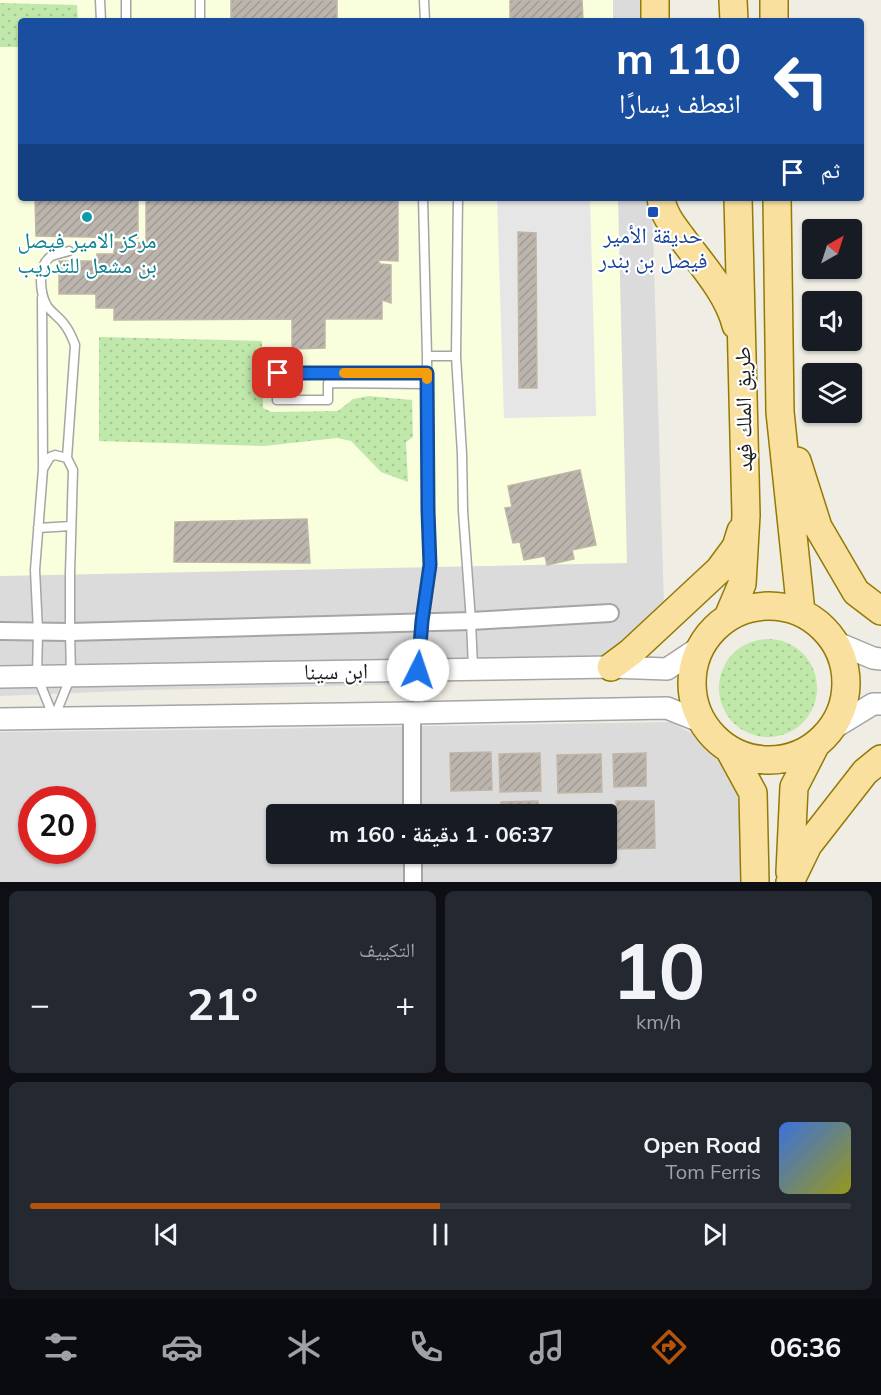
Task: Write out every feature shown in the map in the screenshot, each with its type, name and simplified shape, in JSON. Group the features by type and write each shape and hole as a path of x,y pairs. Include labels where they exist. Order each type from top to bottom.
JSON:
{"main road":[{"path":"655,0 656,18"},
{"path":"734,0 734,18"},
{"path":"774,0 774,18"},
{"path":"662,201 665,215 724,295 733,313 742,349"},
{"name":"طريق الملك فهد","path":"728,617 742,584 746,515 738,201"},
{"name":"طريق الملك فهد","path":"777,201 780,412 801,612"},
{"path":"780,412 818,527 856,592 881,611"},
{"path":"611,667 631,652 719,570 736,547 746,515"},
{"path":"790,882 794,787 843,709 847,686 845,663 835,642 820,624 801,612 777,606 752,608 728,617 712,630 700,647 693,671 693,698 702,722 714,737 729,749 750,759 773,761 795,757 824,738"},
{"path":"729,749 753,793 755,882"},
{"path":"790,882 808,845 865,772 881,759"}],"street":[{"path":"0,631 70,632 471,621 610,613"},
{"path":"835,642 873,658 881,659"},
{"name":"ابن سينا","path":"0,677 611,667 667,669 700,647"},
{"path":"824,738 873,704 881,704"},
{"name":"ابن سينا","path":"0,719 667,708 702,722"},
{"path":"412,713 412,804"},
{"path":"413,864 413,882"}],"lane":[{"path":"100,0 101,18"},
{"path":"126,0 126,18"},
{"path":"200,0 201,18"},
{"path":"424,0 425,18"},
{"path":"418,670 430,565 423,201"},
{"path":"458,201 456,356 473,669"},
{"path":"54,718 37,676 38,631 35,570 43,469 42,275 44,263 52,256 69,251"},
{"path":"42,296 49,309 64,323 75,345 67,458 73,470 71,676 54,718"},
{"path":"427,356 456,356"},
{"path":"427,373 278,373 277,400 328,400 328,383 427,384"},
{"path":"43,469 50,458 55,455 67,458"},
{"path":"38,528 71,526"}],"shaded area":[{"path":"0,0 646,0 647,18 18,18 18,201 652,201 664,608 613,657 588,658 434,684 146,690 0,696"},
{"path":"0,0 613,0 613,18 18,18 18,201 618,201 627,563 0,576"},
{"path":"497,201 590,201 596,416 504,418"},
{"path":"671,722 705,741 724,760 746,794 748,882 0,882 0,732"}],"green space":[{"path":"0,3 77,5 78,18 18,18 18,47 0,47"},
{"path":"99,337 262,341 263,408 272,412 338,411 353,399 369,396 412,400 413,437 406,442 408,482 381,472 351,441 337,438 264,446 99,441"},
{"path":"768,639 787,642 803,653 814,669 817,688 814,707 803,723 787,734 768,737 749,734 733,723 722,707 719,688 722,669 733,653 749,642"}],"building":[{"path":"231,0 337,0 337,18 231,18"},
{"path":"510,0 582,0 583,18 510,18"},
{"name":"مركز الامير فيصل بن مشعل للتدريب","path":"35,201 138,201 138,238 36,236"},
{"path":"146,201 398,201 398,261 378,260 380,264 391,265 391,303 382,300 382,319 325,319 325,348 292,349 292,319 114,320 114,308 96,308 96,294 59,294 59,261 97,261 97,254 114,254 114,242 146,243"},
{"path":"518,232 536,233 537,388 519,388"},
{"path":"580,470 596,545 572,550 574,559 547,565 545,556 524,560 520,542 513,543 505,508 512,507 508,486"},
{"path":"307,519 310,563 174,562 175,522"},
{"path":"491,752 492,790 451,791 450,753"},
{"path":"540,753 541,791 500,792 499,754"},
{"path":"646,753 646,786 614,787 613,754"},
{"path":"601,754 602,792 558,793 557,755"},
{"path":"538,801 538,804 501,804 501,802"},
{"path":"616,801 654,801 655,848 617,849"}],"slow traffic":[{"path":"344,373 427,373 427,379"}],"place":[{"name":"حديقة الأمير فيصل بن بندر","path":"653,212"},
{"name":"مركز الامير فيصل بن مشعل للتدريب","path":"87,217"}],"route":[{"path":"278,373 427,373 430,565 418,670"}]}
